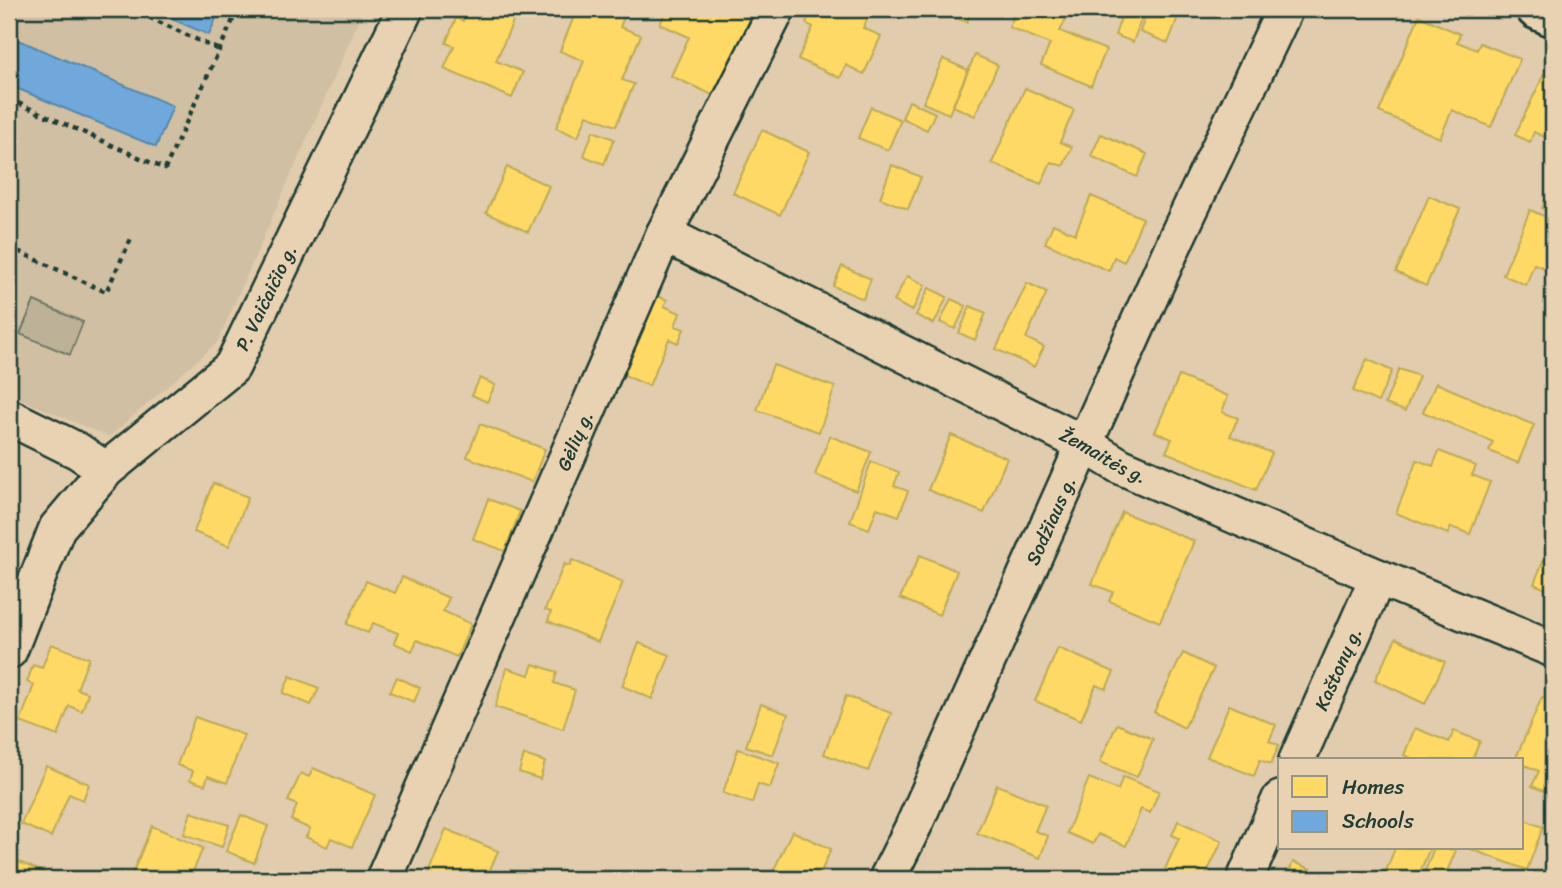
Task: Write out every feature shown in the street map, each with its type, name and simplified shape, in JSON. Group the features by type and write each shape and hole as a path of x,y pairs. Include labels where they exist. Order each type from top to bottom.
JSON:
{"main road":[{"path":"1536,9 1553,17"}],"street":[{"name":"P. Vaičaičio g.","path":"9,651 57,528 106,470 232,367 405,9"},
{"name":"Gėlių g.","path":"384,879 664,234 778,9"},
{"name":"Sodžiaus g.","path":"887,879 914,825 1177,237 1285,9"},
{"name":"Žemaitės g.","path":"664,234 1084,444 1120,466 1553,649"},
{"path":"9,417 78,451 106,470"},
{"name":"Kaštonų g.","path":"1298,758 1378,577"},
{"path":"1245,879 1278,804"}],"path":[{"path":"131,9 219,50"},
{"path":"9,99 165,169 238,9"},
{"path":"9,247 106,292 131,239"}],"shaded area":[{"path":"9,9 364,9 217,343 109,437 9,394"},
{"path":"34,301 83,322 70,355 20,334"}],"building: Homes":[{"path":"468,9 509,9 517,12 496,61 523,72 512,98 444,69 454,46 446,43 456,18 463,21"},
{"path":"577,9 604,9 624,17 620,27 641,35 622,80 634,84 616,126 587,115 578,137 556,128 584,61 560,51"},
{"path":"667,9 736,9 735,11 750,19 715,96 671,76 689,37 660,24"},
{"path":"821,9 872,9 863,28 881,36 864,74 846,65 840,78 798,59 813,27 806,23 811,12 818,15"},
{"path":"940,9 972,9 967,22 939,12"},
{"path":"1017,9 1040,9 1066,19 1060,31 1106,50 1091,86 1041,65 1050,44 1009,27"},
{"path":"1124,9 1145,9 1133,42 1115,35"},
{"path":"1148,9 1181,9 1168,43 1140,32"},
{"path":"1419,16 1460,34 1457,42 1477,50 1480,43 1520,59 1491,127 1452,110 1440,138 1379,112"},
{"path":"975,55 998,65 975,116 953,106"},
{"path":"943,59 968,70 949,114 923,103"},
{"path":"1544,74 1553,78 1553,141 1534,132 1530,142 1515,135"},
{"path":"1025,88 1074,110 1060,142 1072,147 1063,166 1051,162 1041,184 992,163"},
{"path":"909,101 935,113 927,130 902,118"},
{"path":"871,107 901,120 888,150 858,138"},
{"path":"762,130 809,152 780,215 733,193"},
{"path":"593,131 614,139 604,164 584,156"},
{"path":"1101,134 1147,154 1137,177 1091,156"},
{"path":"892,165 921,177 908,209 880,198"},
{"path":"507,167 549,186 528,232 486,213"},
{"path":"1553,188 1553,213 1542,208"},
{"path":"1091,196 1143,218 1124,262 1114,257 1109,271 1045,243 1053,224 1075,234"},
{"path":"1429,196 1460,209 1426,286 1396,272"},
{"path":"1530,210 1553,220 1553,271 1534,264 1526,285 1503,275"},
{"path":"842,266 871,279 863,299 833,286"},
{"path":"907,276 925,285 912,311 894,301"},
{"path":"1027,283 1047,292 1026,338 1044,347 1034,367 996,349"},
{"path":"929,288 947,297 934,324 916,315"},
{"path":"650,293 667,300 664,306 680,313 675,326 684,329 678,343 669,339 649,386 617,372"},
{"path":"951,299 966,306 955,329 940,322"},
{"path":"970,306 986,313 975,340 959,333"},
{"path":"1367,359 1392,371 1378,402 1353,391"},
{"path":"773,365 835,387 819,432 757,410"},
{"path":"1399,369 1419,376 1405,411 1385,404"},
{"path":"1179,376 1228,396 1222,412 1238,418 1230,436 1272,453 1256,490 1166,452 1172,439 1155,432"},
{"path":"480,378 495,385 487,402 472,395"},
{"path":"1436,383 1534,425 1518,463 1489,451 1493,442 1423,412"},
{"path":"480,424 545,449 532,482 467,457"},
{"path":"951,435 1007,458 984,513 928,490"},
{"path":"830,436 871,452 856,491 815,475"},
{"path":"1439,451 1476,466 1472,475 1490,482 1470,534 1451,527 1448,534 1396,513 1417,460 1433,466"},
{"path":"871,462 899,472 894,486 908,491 899,516 877,508 869,529 850,522"},
{"path":"213,483 248,497 229,546 194,532"},
{"path":"488,499 520,511 505,551 473,539"},
{"path":"1122,512 1194,541 1160,622 1109,601 1113,592 1092,584"},
{"path":"1550,544 1553,545 1553,592 1534,584"},
{"path":"920,555 957,571 939,615 900,598"},
{"path":"572,560 623,582 598,642 548,621 551,612 545,610 564,564 570,566"},
{"path":"402,577 449,598 443,611 471,624 457,657 417,640 412,651 394,643 398,633 373,623 368,633 347,624 366,581 395,593"},
{"path":"1396,638 1445,662 1425,704 1375,680"},
{"path":"639,643 670,655 652,699 622,686"},
{"path":"51,644 89,658 77,689 88,693 82,711 69,706 58,736 20,722 34,685 27,682 33,665 42,668"},
{"path":"1058,648 1114,672 1106,689 1096,685 1081,720 1035,701"},
{"path":"1183,653 1214,668 1184,728 1154,712"},
{"path":"533,664 557,672 554,683 575,690 563,729 495,707 507,668 529,675"},
{"path":"290,676 319,688 311,705 283,693"},
{"path":"397,677 420,688 414,702 390,692"},
{"path":"846,696 891,713 868,771 824,754"},
{"path":"1542,697 1553,702 1553,795 1532,786 1539,771 1524,765 1524,758 1516,758"},
{"path":"761,704 788,714 773,755 746,746"},
{"path":"1229,705 1276,725 1269,741 1279,745 1271,764 1260,760 1254,776 1207,757"},
{"path":"195,717 244,735 227,783 208,776 205,785 190,780 193,771 177,765"},
{"path":"1117,724 1153,739 1137,777 1100,762"},
{"path":"1415,728 1449,742 1454,731 1480,741 1473,758 1411,758 1404,755"},
{"path":"738,749 779,763 770,788 758,784 752,803 723,793"},
{"path":"524,755 545,762 540,779 519,772"},
{"path":"46,766 89,784 83,800 69,794 51,837 21,824"},
{"path":"313,768 375,795 352,847 331,838 327,847 306,837 310,829 291,820 297,805 288,801 301,773 309,777"},
{"path":"1123,777 1159,791 1150,813 1141,809 1126,846 1098,834 1093,844 1067,833 1089,778 1118,790"},
{"path":"997,785 1046,805 1035,831 1048,836 1040,858 977,833"},
{"path":"191,812 229,825 222,847 184,834"},
{"path":"241,815 268,826 254,863 226,851"},
{"path":"1524,820 1543,827 1527,870 1473,850 1524,850"},
{"path":"1178,821 1222,841 1204,879 1186,879 1165,869 1179,838 1172,835"},
{"path":"152,826 203,848 190,879 130,879"},
{"path":"446,829 498,851 486,879 442,879 428,874"},
{"path":"792,831 831,849 818,879 778,879 771,876"},
{"path":"1394,850 1429,850 1417,879 1383,879"},
{"path":"1433,850 1456,850 1444,879 1422,879"},
{"path":"14,860 43,872 40,879 9,879"},
{"path":"1293,862 1336,879 1286,879"}],"building: Schools":[{"path":"149,9 220,9 209,35"},
{"path":"9,36 173,106 156,147 9,85"}]}
